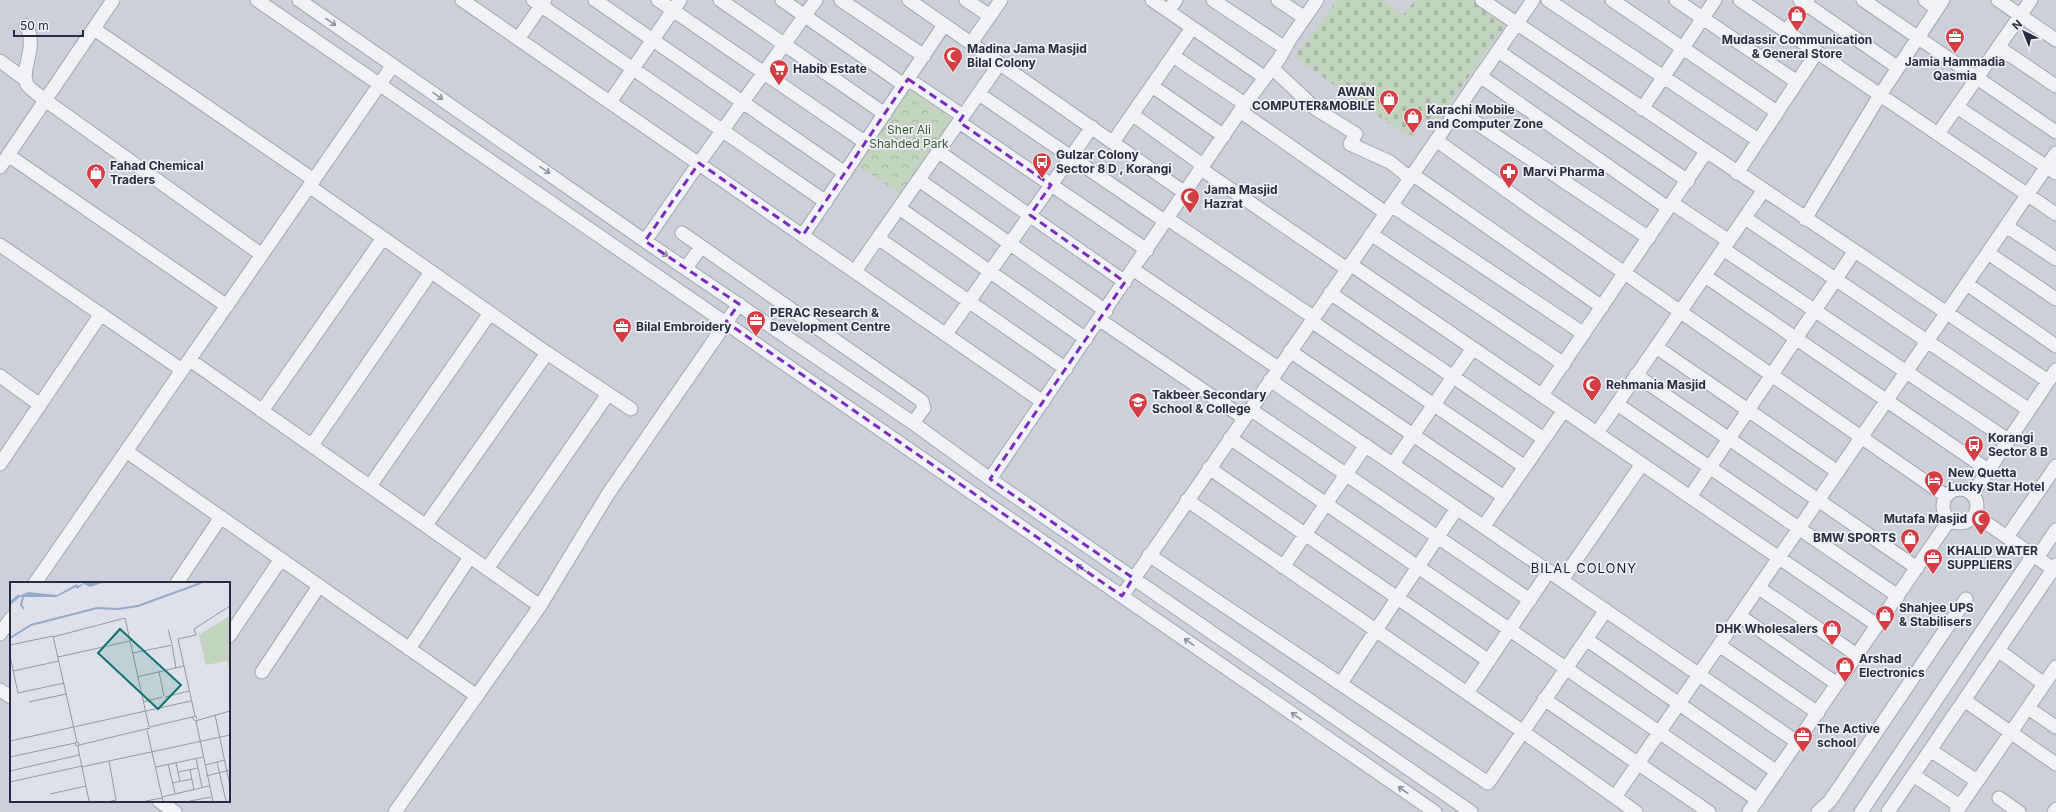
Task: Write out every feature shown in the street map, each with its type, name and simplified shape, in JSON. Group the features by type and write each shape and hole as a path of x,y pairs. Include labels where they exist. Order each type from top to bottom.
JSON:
{"street":[{"path":"0,167 114,0"},
{"path":"257,0 1435,812"},
{"path":"464,0 518,39 1043,402"},
{"path":"595,0 845,173"},
{"path":"658,0 677,5 763,73 866,143"},
{"path":"720,0 885,114"},
{"path":"782,0 961,119 1051,185 1147,250"},
{"path":"651,232 722,130 816,0"},
{"path":"841,0 924,56"},
{"path":"910,0 1185,193"},
{"path":"966,0 990,16"},
{"path":"971,43 1001,0"},
{"path":"1152,0 1192,28 1268,72 1316,109 1356,134 1350,144 1390,162 1602,307"},
{"path":"1168,11 1176,0"},
{"path":"1213,0 1285,48"},
{"path":"990,479 1317,0"},
{"path":"1482,0 1763,191 2048,381"},
{"path":"1122,596 1533,0"},
{"path":"1548,0 1758,140"},
{"path":"1612,0 1777,112"},
{"path":"1676,0 1797,82"},
{"path":"1642,108 1715,0"},
{"path":"1740,0 2056,214"},
{"path":"1863,0 2056,132"},
{"path":"1805,219 1897,67 1940,4 1925,0"},
{"path":"1998,0 2056,40"},
{"path":"1938,134 2031,0"},
{"path":"1283,1 1304,18"},
{"path":"1787,31 1805,1 1897,67"},
{"path":"306,2 393,65 651,232 694,256 922,401 918,417"},
{"path":"518,39 539,2 633,69 826,202"},
{"path":"610,102 677,5"},
{"path":"803,235 944,25"},
{"path":"26,26 31,38 26,80 28,86 45,100 262,255"},
{"path":"1113,142 1192,28"},
{"path":"94,29 312,183 383,238 490,314 631,409"},
{"path":"1998,47 2056,86"},
{"path":"1498,51 1688,181"},
{"path":"1737,173 1816,52"},
{"path":"1173,56 1243,108 1388,209 1584,334"},
{"path":"0,61 26,80"},
{"path":"855,271 1000,63"},
{"path":"36,582 393,65"},
{"path":"1480,76 1726,245 1815,311 2008,440"},
{"path":"1152,86 1224,136"},
{"path":"979,94 1312,319 1525,467"},
{"path":"1957,107 2051,170"},
{"path":"1456,110 1649,238"},
{"path":"1133,114 1202,167 1473,348 1878,625"},
{"path":"946,334 1092,127"},
{"path":"1436,140 1946,496"},
{"path":"938,152 1125,282"},
{"path":"1542,395 1688,181 1706,152"},
{"path":"1615,797 2006,226 2028,195 2051,170 2056,153"},
{"path":"8,155 227,306"},
{"path":"919,180 1010,244 1103,315 1247,414 1346,475 1530,600"},
{"path":"1597,433 1763,191"},
{"path":"899,208 1086,339"},
{"path":"1745,218 2029,410"},
{"path":"2006,226 2056,259"},
{"path":"682,234 694,256 739,304 918,417 990,479 1471,812"},
{"path":"1371,234 1564,364"},
{"path":"262,411 383,238"},
{"path":"878,238 1066,369"},
{"path":"0,245 101,314 262,411 540,606"},
{"path":"1690,497 1854,252"},
{"path":"1988,253 2056,299"},
{"path":"1134,270 1278,368"},
{"path":"312,445 431,272"},
{"path":"1705,276 1988,470"},
{"path":"1967,284 2056,346"},
{"path":"1330,293 1544,439"},
{"path":"395,812 540,606 608,494 739,304"},
{"path":"0,464 101,314"},
{"path":"370,486 490,314"},
{"path":"1656,347 1838,472"},
{"path":"1393,464 1473,348"},
{"path":"1290,351 1504,498"},
{"path":"426,525 547,353"},
{"path":"1973,493 2056,370"},
{"path":"1636,375 1917,568"},
{"path":"0,376 40,405"},
{"path":"1270,380 1797,742"},
{"path":"487,569 608,394"},
{"path":"1617,404 1898,596"},
{"path":"1484,526 1564,410"},
{"path":"1230,438 1758,800"},
{"path":"1283,567 1366,445"},
{"path":"126,451 477,696"},
{"path":"1562,580 1642,464"},
{"path":"2007,537 2056,466"},
{"path":"1209,468 1489,661"},
{"path":"1956,489 1968,490 1973,493 1978,504 1975,516 1966,522 1960,523 1950,519 1944,513 1943,507 1946,496 1956,489"},
{"path":"1187,500 1522,731 1636,812"},
{"path":"1341,683 1457,508"},
{"path":"1888,812 2055,568 1975,516"},
{"path":"178,582 221,517"},
{"path":"1749,812 1950,519"},
{"path":"1861,812 2035,556 2056,530"},
{"path":"1149,555 1488,783 1522,731 1606,610"},
{"path":"409,649 470,557"},
{"path":"230,635 281,559"},
{"path":"1467,693 1549,571"},
{"path":"262,672 319,586"},
{"path":"1759,588 1857,655"},
{"path":"1821,811 1830,801 1966,599"},
{"path":"1740,616 1837,684"},
{"path":"0,634 10,619"},
{"path":"1586,639 1777,772"},
{"path":"1719,645 1818,713"},
{"path":"1998,650 2044,684"},
{"path":"1913,775 1958,809 2056,667"},
{"path":"0,690 10,697"},
{"path":"1544,699 1709,812"},
{"path":"1964,700 2056,764"},
{"path":"2028,708 2056,727"},
{"path":"1930,750 1977,781"},
{"path":"1999,798 2019,812"},
{"path":"160,802 175,812"}],"highlighted area":[{"path":"908,79 963,116 959,122 1051,185 1030,215 1125,282 990,479 1133,578 1122,596 726,322 739,304 645,241 699,163 803,235"}],"shaded area":[{"path":"0,0 2056,0 2056,812 0,812"}],"green space":[{"path":"1337,0 1384,0 1403,15 1416,0 1482,0 1510,19 1433,126 1424,120 1411,139 1294,57"},
{"name":"Sher Ali Shahded Park","path":"904,85 959,122 906,198 852,162"}],"place":[{"name":"Mudassir Communication & General Store","path":"1797,32"},
{"name":"Jamia Hammadia Qasmia","path":"1955,54"},
{"name":"Madina Jama Masjid Bilal Colony","path":"953,73"},
{"name":"Habib Estate","path":"779,86"},
{"name":"AWAN COMPUTER&MOBILE","path":"1389,116"},
{"name":"Karachi Mobile and Computer Zone","path":"1413,134"},
{"name":"Gulzar Colony Sector 8 D , Korangi","path":"1042,179"},
{"name":"Marvi Pharma","path":"1509,189"},
{"name":"Fahad Chemical Traders","path":"96,190"},
{"name":"Jama Masjid Hazrat","path":"1190,214"},
{"name":"PERAC Research & Development Centre","path":"756,337"},
{"name":"Bilal Embroidery","path":"622,344"},
{"name":"Rehmania Masjid","path":"1592,402"},
{"name":"Takbeer Secondary School & College","path":"1138,419"},
{"name":"Korangi Sector 8 B","path":"1974,462"},
{"name":"New Quetta Lucky Star Hotel","path":"1934,497"},
{"name":"Mutafa Masjid","path":"1981,536"},
{"name":"BMW SPORTS","path":"1910,555"},
{"name":"KHALID WATER SUPPLIERS","path":"1933,575"},
{"name":"Shahjee UPS & Stabilisers","path":"1885,632"},
{"name":"DHK Wholesalers","path":"1832,646"},
{"name":"Arshad Electronics","path":"1845,683"},
{"name":"The Active school","path":"1803,753"}],"district":[{"name":"BILAL COLONY","path":"1584,568"}]}
